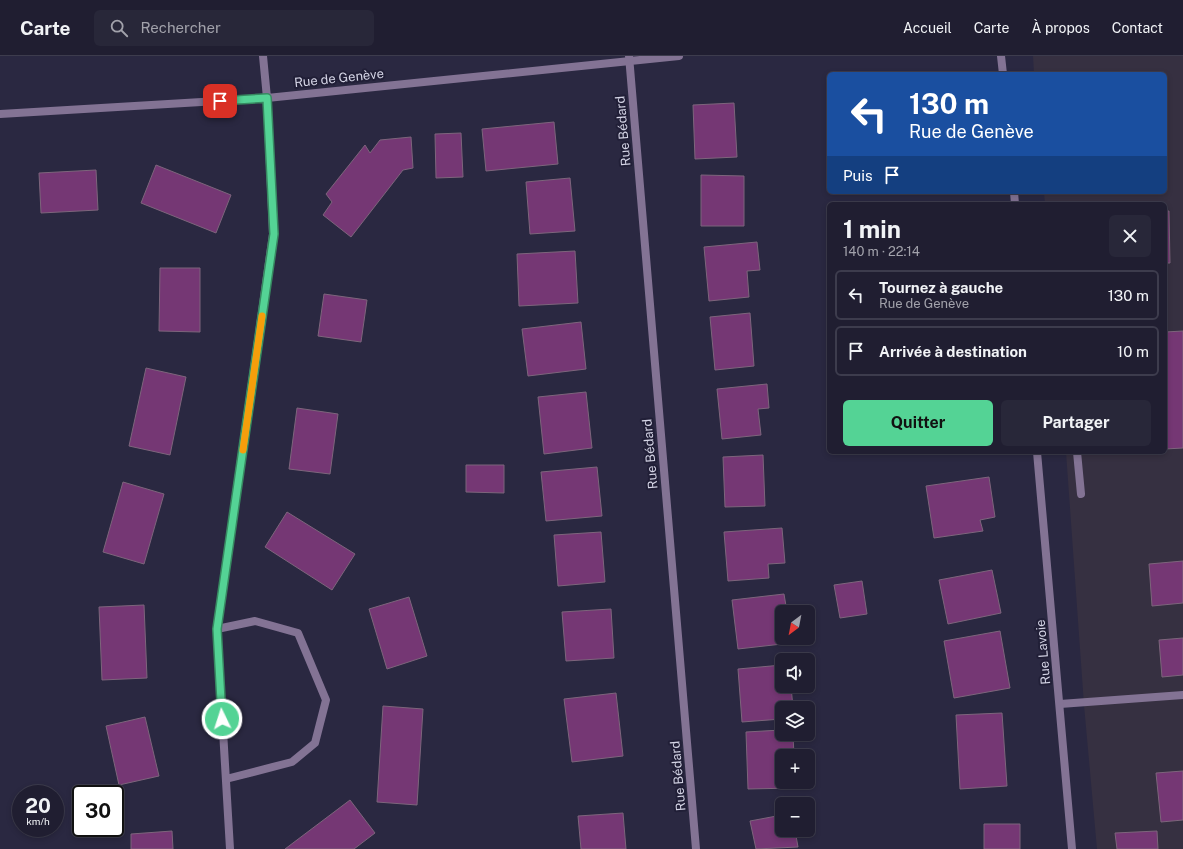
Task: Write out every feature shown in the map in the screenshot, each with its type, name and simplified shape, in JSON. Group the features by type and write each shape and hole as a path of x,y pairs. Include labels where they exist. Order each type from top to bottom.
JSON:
{"street":[{"path":"230,849 217,629 274,234 267,98 263,56"},
{"name":"Rue de Genève","path":"0,114 267,98 629,58 679,56"},
{"path":"1001,56 1003,72"},
{"name":"Rue Bédard","path":"629,58 696,849"},
{"name":"Rue Lavoie","path":"1037,454 1072,849"},
{"path":"1077,454 1081,494"},
{"path":"217,629 255,621 298,632 326,700 315,743 292,762 226,779"},
{"path":"1060,704 1183,695"}],"shaded area":[{"path":"1033,56 1183,56 1183,849 1097,849 1084,705 1066,454 1167,454 1167,202 1045,202 1044,194 1167,194 1167,72 1034,72"}],"building":[{"path":"734,103 737,157 695,159 693,105"},
{"path":"554,122 558,164 486,171 482,129"},
{"path":"461,133 463,177 436,178 435,134"},
{"path":"411,137 413,168 403,170 351,237 323,215 332,202 326,194 365,145 370,153 380,140"},
{"path":"156,165 231,195 216,233 141,203"},
{"path":"96,170 98,210 41,213 39,173"},
{"path":"701,175 744,176 744,226 701,226"},
{"path":"570,178 575,231 530,234 526,182"},
{"path":"1167,211 1169,211 1170,263 1167,263"},
{"path":"757,242 760,270 747,271 749,297 709,301 704,247"},
{"path":"575,251 578,303 519,306 517,254"},
{"path":"160,268 200,268 200,332 159,331"},
{"path":"324,294 367,300 361,342 318,336"},
{"path":"750,313 754,366 715,370 710,317"},
{"path":"581,322 586,369 528,376 522,329"},
{"path":"1183,331 1183,448 1167,449 1167,332"},
{"path":"146,368 186,377 170,455 129,446"},
{"path":"767,384 769,408 758,409 761,435 722,439 717,389"},
{"path":"586,392 592,448 544,454 538,397"},
{"path":"297,408 338,414 330,474 289,469"},
{"path":"763,455 765,506 725,507 723,457"},
{"path":"466,465 504,465 504,493 466,492"},
{"path":"597,467 602,516 546,521 541,472"},
{"path":"989,477 995,517 980,520 983,531 934,538 926,486"},
{"path":"123,482 164,494 144,564 103,552"},
{"path":"287,512 355,554 332,590 265,547"},
{"path":"782,528 785,563 768,564 769,578 728,581 724,532"},
{"path":"601,532 605,582 558,586 554,535"},
{"path":"1183,561 1183,603 1152,606 1149,564"},
{"path":"992,570 1001,613 948,624 939,580"},
{"path":"862,581 867,614 840,618 834,585"},
{"path":"784,594 786,605 775,605 775,645 738,649 732,600"},
{"path":"409,597 427,656 387,669 369,609"},
{"path":"144,605 147,678 102,680 99,607"},
{"path":"611,609 614,658 566,661 562,612"},
{"path":"1000,631 1010,688 954,698 944,641"},
{"path":"1183,638 1183,675 1162,677 1159,640"},
{"path":"775,666 775,693 792,693 792,701 775,701 775,720 742,722 738,669"},
{"path":"616,693 623,756 572,762 564,699"},
{"path":"383,706 423,709 417,805 377,802"},
{"path":"1002,713 1007,786 960,789 956,715"},
{"path":"145,717 159,776 119,785 106,726"},
{"path":"775,730 775,741 793,741 794,749 775,749 775,788 748,789 746,732"},
{"path":"1183,771 1183,820 1161,822 1156,773"},
{"path":"350,800 375,833 354,849 285,849"},
{"path":"623,813 626,849 581,849 578,816"},
{"path":"775,816 775,837 796,837 798,847 756,849 750,821"},
{"path":"984,824 1020,824 1020,849 984,849"},
{"path":"172,831 173,849 131,849 131,834"},
{"path":"1157,831 1158,849 1117,849 1115,833"}],"slow traffic":[{"path":"243,450 262,316"}],"route":[{"path":"220,101 267,98 274,234 217,629 222,719"}]}
